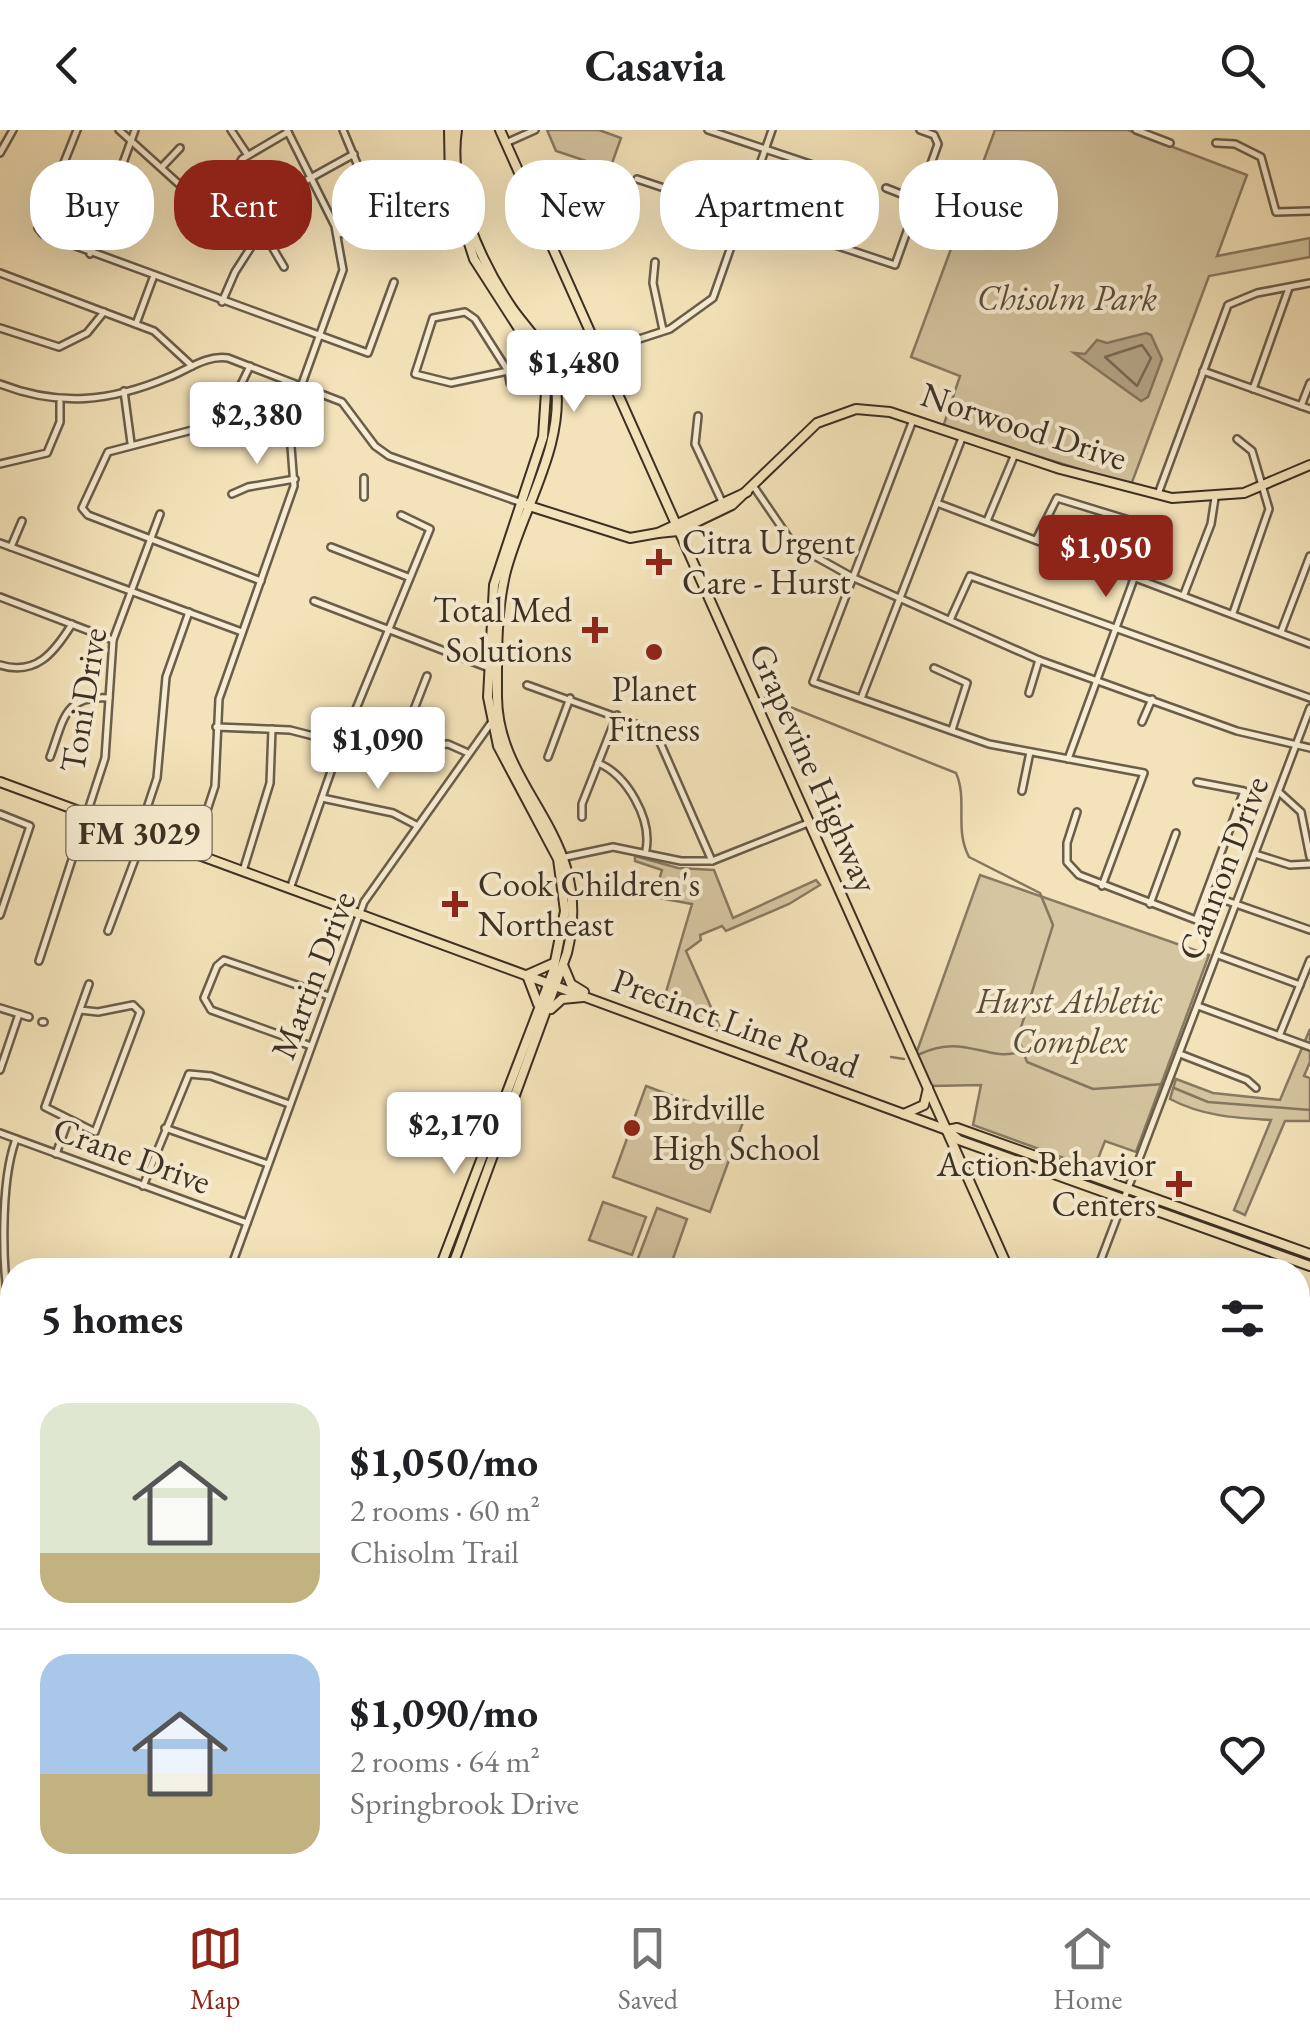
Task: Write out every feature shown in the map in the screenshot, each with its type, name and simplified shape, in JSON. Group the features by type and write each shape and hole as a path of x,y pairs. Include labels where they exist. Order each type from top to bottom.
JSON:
{"main road":[{"path":"449,160 450,130"},
{"path":"456,160 457,130"},
{"name":"Grapevine Highway","path":"500,130 1004,1258"},
{"path":"481,250 544,362 557,394 498,586 489,663 491,722 561,858 570,937"},
{"name":"Norwood Drive","path":"524,504 624,538 658,533 724,506 750,490 797,440 833,414 872,409 1157,496 1215,498 1264,487 1310,466"},
{"path":"455,1258 570,937 572,889 499,721 498,586"},
{"path":"491,722 509,748"},
{"name":"Precinct Line Road","path":"0,782 947,1130 959,1140 1020,1162 1068,1168 1230,1238 1287,1258"},
{"path":"565,917 560,962 571,984 590,999"},
{"path":"538,1007 527,975 560,962"},
{"path":"443,1258 538,1007 552,984"},
{"path":"543,1021 562,1000 590,999"},
{"path":"904,1114 924,1105 928,1088"},
{"path":"504,1097 513,1101"},
{"name":"Precinct Line Road","path":"947,1130 957,1128 1129,1195 1310,1254"},
{"path":"968,1177 967,1161 984,1149"},
{"path":"456,1223 470,1219"},
{"path":"1230,1238 1234,1227"}],"street":[{"path":"0,153 13,130"},
{"path":"77,130 38,230 153,278 370,352 394,282"},
{"path":"119,130 174,178"},
{"path":"124,160 136,130"},
{"path":"231,130 247,154"},
{"path":"343,130 356,160"},
{"path":"506,143 535,130"},
{"path":"708,130 799,160"},
{"path":"762,160 772,130"},
{"path":"920,130 936,138 930,160"},
{"path":"1136,130 1170,143"},
{"path":"243,160 288,131 302,160"},
{"path":"1216,143 1235,144 1260,157 1276,212 1285,216 1310,211"},
{"path":"162,167 180,148"},
{"path":"312,175 354,154"},
{"path":"312,180 332,222"},
{"path":"886,188 899,193"},
{"path":"90,254 91,250"},
{"path":"222,302 249,250"},
{"path":"276,250 284,266"},
{"path":"193,853 215,786 220,699 295,480 288,430 342,278 339,250"},
{"path":"599,352 683,322 713,298 730,250"},
{"path":"850,250 895,265 901,250"},
{"path":"655,262 653,283 663,330"},
{"path":"0,273 164,336 192,366"},
{"path":"136,324 153,278"},
{"path":"1157,496 1228,305 1310,283"},
{"path":"1253,388 1289,287"},
{"path":"0,328 58,346 87,333 104,312"},
{"path":"510,383 508,372 475,319 465,312 434,318 414,370 446,383 508,372 544,362"},
{"path":"0,384 60,402 124,390 215,357 250,366 349,407 371,441 389,456 524,504"},
{"path":"250,366 232,412 223,422 131,442 104,456 82,510 261,580"},
{"path":"1203,371 1310,409"},
{"path":"1301,406 1310,382"},
{"path":"124,390 131,442"},
{"path":"0,464 46,453 60,422 60,402"},
{"path":"698,416 695,444 724,506"},
{"path":"913,420 813,682 862,696 989,744 1144,773 1102,886"},
{"path":"862,696 962,438"},
{"path":"1233,613 1268,515 1252,451 1237,439"},
{"path":"987,521 1015,454"},
{"path":"364,478 364,497"},
{"path":"232,494 248,486 295,480"},
{"path":"750,490 792,544 901,600 1039,660 1237,731 1310,748"},
{"path":"1036,540 1057,498 1132,521 1150,535 1068,759"},
{"path":"1184,594 1211,524 1215,498"},
{"path":"937,503 1310,644"},
{"name":"Toni Drive","path":"39,961 105,758 114,640 160,514"},
{"path":"290,890 341,744 430,529 401,515"},
{"path":"11,547 22,521"},
{"path":"0,543 242,632"},
{"path":"331,548 408,578"},
{"path":"1280,633 1310,556"},
{"path":"949,622 970,576 1310,698"},
{"path":"0,597 114,640"},
{"path":"314,601 489,663"},
{"path":"108,932 157,778 166,677 189,612"},
{"path":"0,664 20,669 42,662 72,624"},
{"path":"1029,693 1039,660"},
{"path":"934,668 968,683 952,730"},
{"path":"404,751 404,736 427,676"},
{"path":"527,686 570,698 659,736 712,860"},
{"path":"50,757 72,704 82,698 109,698"},
{"path":"548,757 570,698"},
{"path":"1142,722 1152,699"},
{"name":"Cannon Drive","path":"1102,1258 1310,708"},
{"path":"582,817 617,716"},
{"name":"Martin Drive","path":"234,1258 359,914 466,752 491,722"},
{"path":"216,727 272,728 372,751 448,744 466,752"},
{"path":"243,872 270,783 272,728"},
{"path":"1022,791 1030,752"},
{"path":"598,762 622,778 648,832 645,851"},
{"path":"1077,812 1067,844 1068,862 1080,876 1196,920 1244,791 1197,782"},
{"path":"1254,854 1290,865 1310,861 1301,812 1278,792"},
{"path":"322,798 383,810 416,825"},
{"path":"0,814 30,826 0,915"},
{"path":"561,858 610,847 682,861 712,860 808,823"},
{"path":"1150,904 1176,833"},
{"path":"1207,894 1310,930"},
{"path":"1217,955 1300,985"},
{"path":"311,1046 206,1006 204,998 216,966 224,960 329,996"},
{"path":"1278,1036 1310,960"},
{"path":"80,1010 98,1012 130,1006 139,1009 96,1132 46,1110 80,1010 89,984"},
{"path":"1198,1006 1310,1047"},
{"path":"0,1008 29,1017"},
{"path":"1,1067 20,1014"},
{"path":"1180,1054 1247,1080 1256,1088"},
{"path":"144,1186 185,1077 194,1072 290,1105"},
{"path":"56,1154 68,1121"},
{"path":"165,1128 268,1164"},
{"name":"Crane Drive","path":"0,1133 247,1224"},
{"path":"3,1258 9,1168 16,1139"}],"green space":[{"path":"547,130 599,130 621,138 613,160 583,160 556,151"},
{"name":"Chisolm Park","path":"995,130 1128,130 1247,175 1217,256 1310,238 1310,257 1209,276 1131,485 943,427 960,376 911,357 951,250 1058,250 1058,160 984,160"},
{"path":"635,856 678,868 714,870 733,918 816,880 820,885 789,904 726,931 722,926 700,935 701,940 686,951 722,1032 661,1009 692,904 654,897 662,870 635,861"},
{"name":"Hurst Athletic Complex","path":"980,875 1209,955 1136,1152 1105,1141 1094,1169 973,1125 981,1085 931,1086 916,1054"},
{"path":"1310,1029 1310,1062 1304,1076 1310,1078 1310,1121 1285,1121 1245,1215 1234,1210 1271,1120 1219,1115 1182,1105 1170,1099 1176,1079 1213,1093 1280,1100"},
{"path":"646,1086 743,1122 710,1212 613,1177"},
{"path":"603,1202 646,1217 632,1255 589,1240"},
{"path":"657,1208 687,1219 673,1258 638,1258"}],"water":[{"path":"1151,335 1162,359 1148,397 1141,401 1074,353 1085,354 1097,340 1107,343"}],"waterway":[{"path":"765,697 956,773 962,836 969,857 1040,893 1053,925 1018,1037 1027,1062 1093,1089 1164,1084"},
{"path":"920,1054 949,1046 996,1054 1020,1052"},
{"path":"891,1057 904,1059"},
{"path":"1174,1088 1208,1102 1310,1110"}],"place":[{"name":"Citra Urgent Care - Hurst","path":"659,562"},
{"name":"Total Med Solutions","path":"595,630"},
{"name":"Planet Fitness","path":"654,652"},
{"name":"Cook Children's Northeast","path":"455,904"},
{"name":"Birdville High School","path":"632,1128"},
{"name":"Action Behavior Centers","path":"1179,1184"}]}
